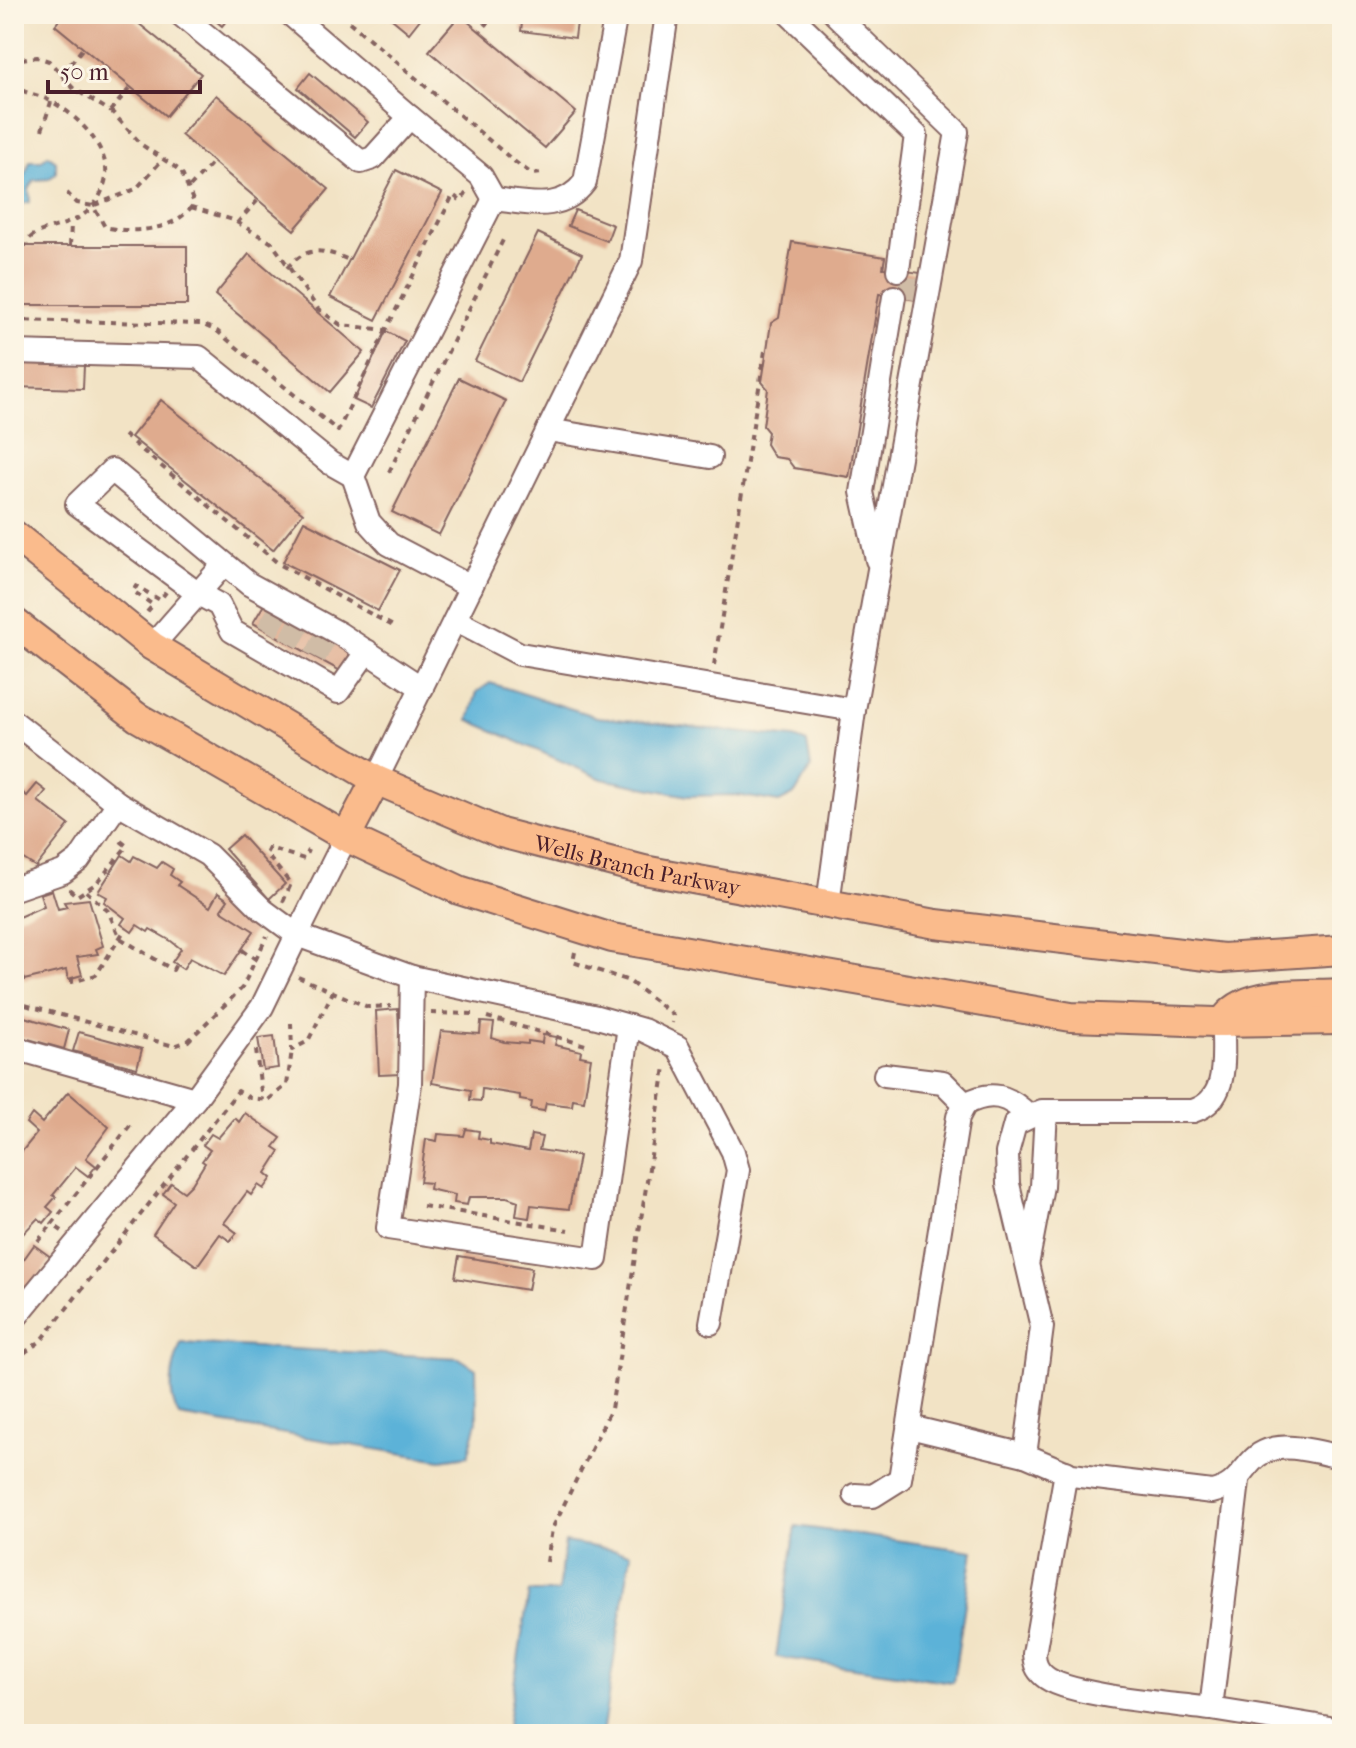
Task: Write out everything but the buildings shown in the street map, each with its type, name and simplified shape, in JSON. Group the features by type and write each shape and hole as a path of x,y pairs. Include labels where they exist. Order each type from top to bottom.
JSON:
{"main road":[{"name":"Wells Branch Parkway","path":"14,535 152,646 376,780 501,833 644,870 936,924 1223,958 1342,950"},
{"path":"14,622 137,717 346,837 459,890 612,938 1071,1017 1223,1022 1342,1020"},
{"path":"346,837 376,780"},
{"path":"1223,1022 1229,1012 1251,999 1342,993"}],"lane":[{"path":"180,14 361,162 373,158 410,117"},
{"path":"290,14 481,176 494,199"},
{"path":"494,199 549,206 575,196 585,182 616,14"},
{"path":"376,780 631,261 667,14"},
{"path":"789,14 916,135 905,271"},
{"path":"828,904 854,710 957,132 835,14"},
{"path":"353,476 494,199"},
{"path":"879,568 868,526 900,298"},
{"path":"14,352 199,357 330,463 353,476 369,522 389,544 471,587"},
{"path":"548,430 710,457"},
{"path":"367,651 338,692 310,665 263,639 232,631 219,605 197,593 77,504 112,470 224,564 281,607 367,651 422,688"},
{"path":"152,646 224,564"},
{"path":"455,620 520,654 854,710"},
{"path":"14,722 118,803 208,855 263,910 297,935 412,977 629,1026 678,1047 736,1161 735,1194 711,1323"},
{"path":"14,889 63,872 79,860 118,803"},
{"path":"14,1319 195,1099 262,1007 346,837"},
{"path":"412,977 410,1084 388,1228 596,1259 629,1026"},
{"path":"1025,1455 1042,1327 1008,1184 1007,1153 1015,1124 1037,1113 1193,1111 1203,1108 1217,1093 1222,1076 1223,1022"},
{"path":"14,1048 195,1099"},
{"path":"885,1075 943,1082 965,1104"},
{"path":"855,1495 873,1496 900,1479 958,1117 965,1104 997,1095 1037,1113"},
{"path":"1026,1270 1042,1186 1037,1113"},
{"path":"910,1427 1025,1455 1066,1472 1212,1492 1238,1481"},
{"path":"1211,1709 1238,1481 1253,1460 1281,1446 1342,1457"},
{"path":"1066,1472 1034,1654 1035,1667 1046,1678 1075,1689 1342,1730"}],"path":[{"path":"340,14 515,162 532,174 543,173"},
{"path":"475,14 487,24 480,32"},
{"path":"63,73 83,48"},
{"path":"14,50 21,59"},
{"path":"21,59 37,57 49,61 85,97 110,111 136,140 181,171 190,187 191,207 181,218 155,228 115,229 105,227 93,206 77,203 67,193"},
{"path":"14,73 21,59"},
{"path":"14,81 25,93 51,102 88,133 104,161 106,178 93,206"},
{"path":"110,111 131,87"},
{"path":"42,130 51,102"},
{"path":"26,246 28,237 34,232 71,224 93,206 136,189 163,159"},
{"path":"190,187 213,162"},
{"path":"191,207 237,223 272,243 318,309 341,325 386,330 453,195 461,201 469,188"},
{"path":"237,223 258,200"},
{"path":"70,246 71,224"},
{"path":"389,472 504,238"},
{"path":"287,268 299,254 311,250 323,249 349,260"},
{"path":"718,671 714,664 765,351"},
{"path":"352,402 366,408"},
{"path":"124,435 279,564 393,626"},
{"path":"146,614 153,605 133,591 136,586 160,600 172,583"},
{"path":"283,902 291,884 266,854 269,848 304,859 308,850"},
{"path":"86,891 108,911 120,938 173,970 176,964"},
{"path":"72,978 72,982 96,975 126,928"},
{"path":"14,1002 174,1046 188,1041 242,988 268,934"},
{"path":"242,950 256,959"},
{"path":"296,976 368,1007 395,1006"},
{"path":"292,1050 308,1041 333,992"},
{"path":"425,1013 478,1014 589,1046"},
{"path":"14,1360 41,1341 238,1091 262,1100 277,1095 287,1085 292,1050 291,1023"},
{"path":"255,1042 262,1100"},
{"path":"38,1241 131,1124"},
{"path":"423,1206 569,1230"},
{"path":"52,1224 67,1234"},
{"path":"97,1256 104,1262"}],"water":[{"path":"48,155 56,161 56,173 49,179 34,180 29,189 30,202 14,206 14,175 25,175 30,161 41,161"},
{"path":"490,683 597,717 794,738 807,743 811,767 795,794 779,802 736,795 688,796 602,779 469,720 477,692"},
{"path":"181,1343 459,1358 476,1369 477,1421 468,1456 441,1460 179,1416 173,1399 172,1380"},
{"path":"796,1526 973,1551 953,1682 776,1657"},
{"path":"565,1542 631,1553 602,1734 506,1734 529,1592 558,1592"}],"tunnel":[{"path":"907,299 911,272"},
{"path":"267,631 279,611"},
{"path":"289,643 300,623"},
{"path":"315,657 326,636"}]}
